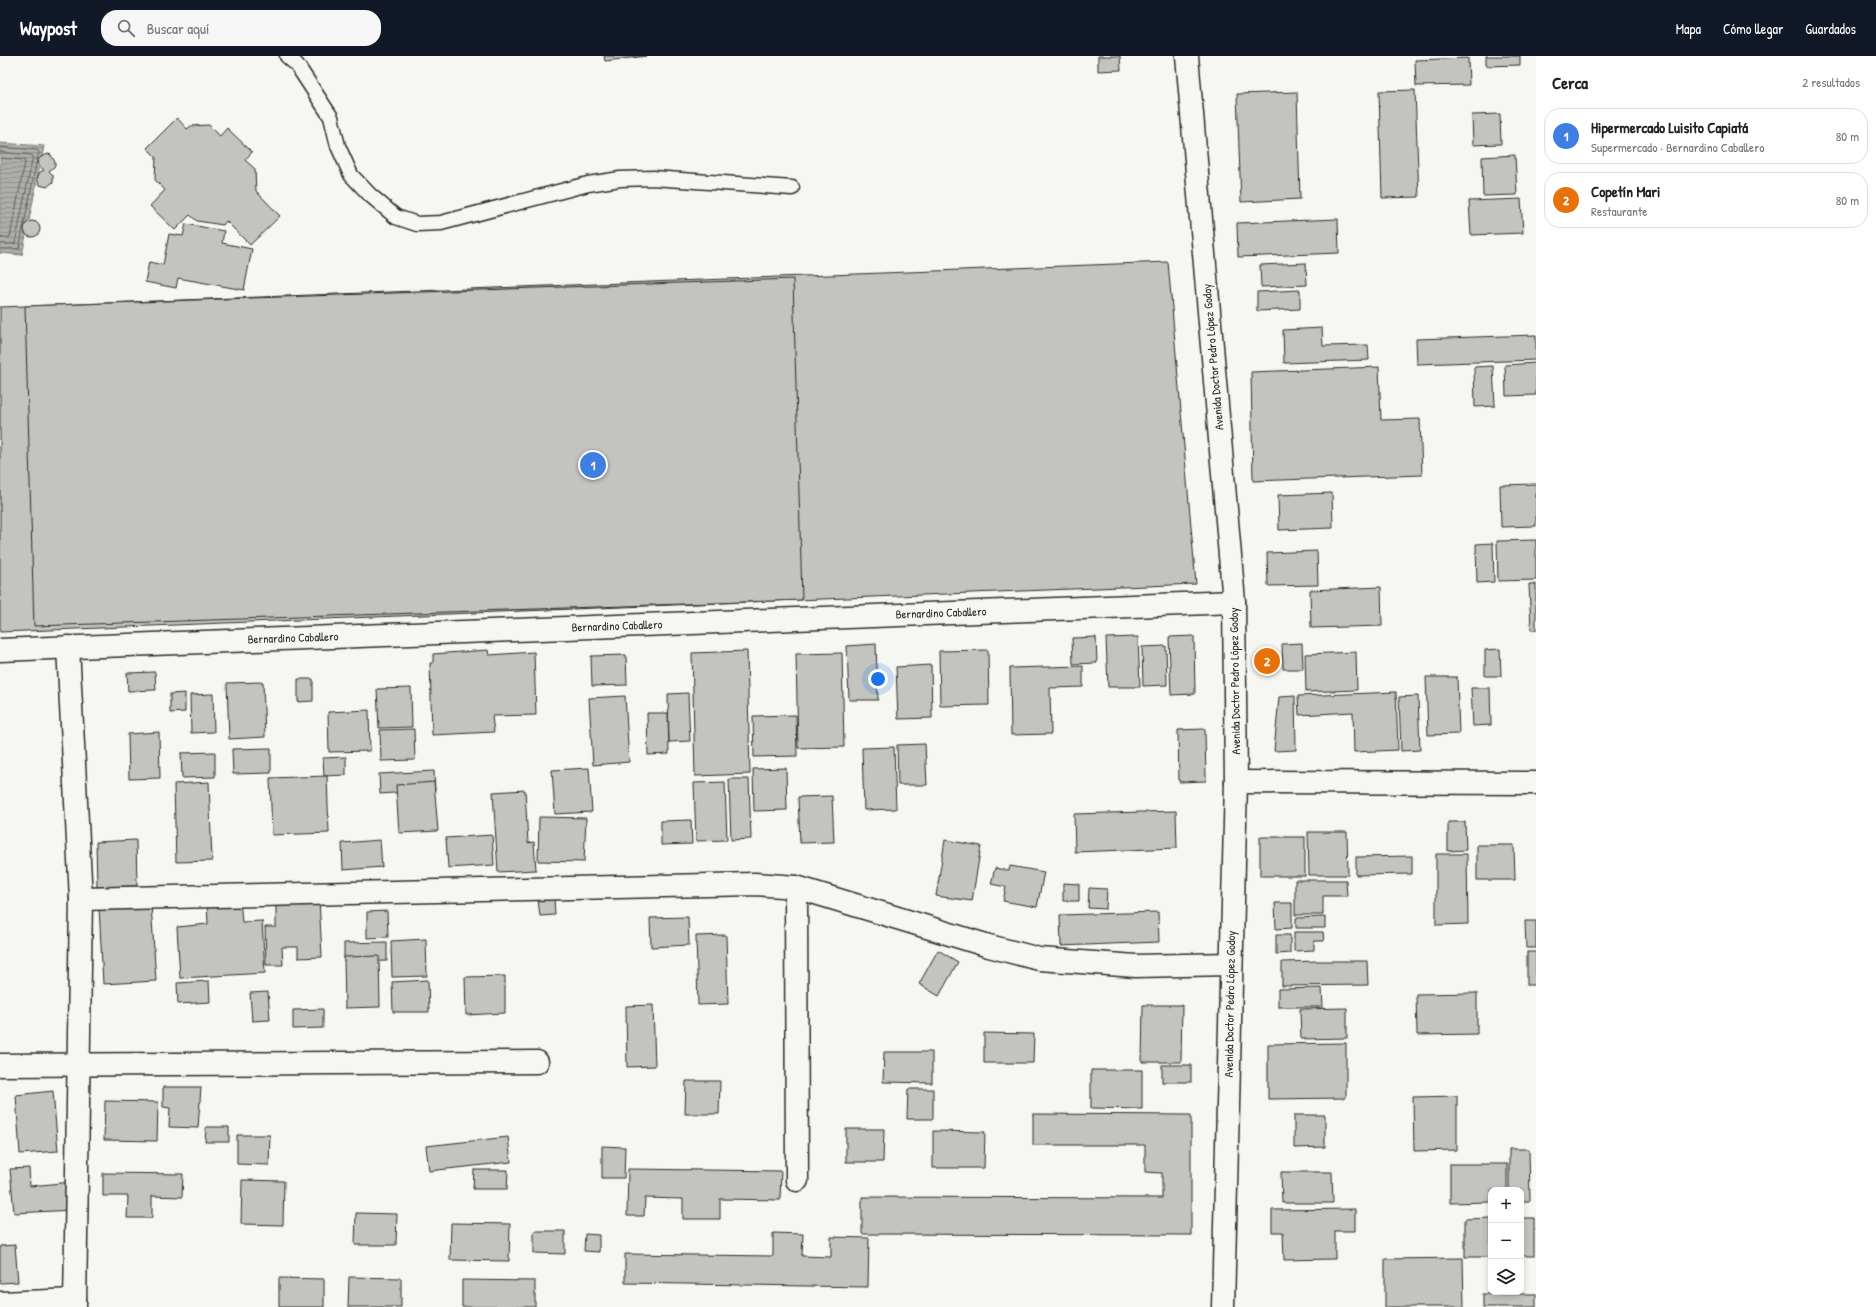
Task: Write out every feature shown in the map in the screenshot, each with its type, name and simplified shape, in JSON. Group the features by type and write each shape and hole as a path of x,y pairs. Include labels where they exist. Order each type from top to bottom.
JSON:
{"street":[{"name":"Avenida Doctor Pedro López Godoy","path":"1187,56 1234,602 1236,782 1222,1307"},
{"name":"Bernardino Caballero","path":"0,650 1234,602"},
{"path":"0,1303 75,1304 81,899 68,647"},
{"path":"1236,782 1536,783"},
{"path":"81,899 755,884 796,887 989,946 1039,959 1136,966 1231,964"},
{"path":"796,887 797,1180"},
{"path":"0,1065 537,1062"}],"lane":[{"path":"287,56 297,65 331,117 338,146 351,175 370,195 396,217 417,224 441,223 588,184 620,179 653,178 792,188"}],"water":[{"path":"0,143 44,146 22,255 0,253"}],"building":[{"path":"604,56 647,56 605,61"},
{"path":"1098,56 1120,56 1121,70 1098,71"},
{"path":"1486,56 1520,56 1520,65 1486,66"},
{"path":"1468,58 1469,85 1416,86 1415,60"},
{"path":"1415,90 1419,197 1382,198 1379,91"},
{"path":"1297,92 1300,199 1241,202 1237,94"},
{"path":"1500,114 1501,144 1473,145 1472,115"},
{"path":"177,118 187,129 191,126 209,125 220,136 227,128 252,152 245,160 255,169 256,191 280,216 250,245 226,221 223,225 197,221 190,215 175,230 150,206 165,190 155,180 156,157 147,148"},
{"path":"48,154 51,155 55,162 55,166 49,171 53,175 53,182 47,187 40,185 37,179 39,173 44,170 39,166 38,160"},
{"path":"1515,155 1517,195 1483,196 1482,157"},
{"path":"1521,199 1523,233 1471,235 1469,201"},
{"path":"1338,219 1339,253 1238,257 1237,223"},
{"path":"29,221 35,221 40,226 38,235 35,237 29,237 24,232 24,226"},
{"path":"186,224 224,231 222,243 252,249 244,290 178,278 176,288 145,282 149,262 163,265 169,234 183,236"},
{"path":"1168,262 1196,584 0,632 0,307"},
{"path":"1306,263 1307,285 1261,287 1260,265"},
{"path":"793,279 802,600 34,626 25,306"},
{"path":"1300,290 1300,309 1257,311 1257,292"},
{"path":"1322,328 1323,346 1368,345 1369,360 1284,363 1283,330"},
{"path":"1536,335 1536,360 1417,364 1416,339"},
{"path":"1536,363 1536,395 1506,396 1505,365"},
{"path":"1493,366 1495,406 1475,407 1474,367"},
{"path":"1379,367 1381,420 1420,419 1422,475 1253,481 1251,372"},
{"path":"1536,484 1536,526 1501,527 1500,485"},
{"path":"1332,493 1333,528 1279,530 1278,495"},
{"path":"1536,540 1536,580 1498,581 1497,541"},
{"path":"1493,543 1494,582 1477,583 1476,544"},
{"path":"1317,551 1318,585 1268,586 1267,553"},
{"path":"1529,584 1536,584 1536,630 1531,630"},
{"path":"1381,587 1382,626 1311,628 1310,590"},
{"path":"1194,636 1195,694 1171,695 1169,637"},
{"path":"1096,637 1097,663 1073,664 1072,638"},
{"path":"1138,637 1140,687 1108,687 1106,638"},
{"path":"1302,643 1303,669 1283,669 1282,644"},
{"path":"876,644 878,700 849,700 847,646"},
{"path":"1166,646 1167,685 1143,686 1142,647"},
{"path":"1500,649 1501,676 1485,676 1485,650"},
{"path":"488,650 489,655 534,652 536,715 492,716 494,732 432,735 430,663 433,663 433,654"},
{"path":"988,650 989,705 940,706 939,651"},
{"path":"747,651 750,774 695,776 692,653"},
{"path":"1356,652 1357,690 1306,692 1305,654"},
{"path":"842,653 844,747 798,748 796,654"},
{"path":"626,655 627,685 592,686 591,656"},
{"path":"931,665 932,718 898,719 896,667"},
{"path":"1083,666 1083,687 1050,688 1051,734 1011,735 1010,668"},
{"path":"155,672 156,690 128,691 127,673"},
{"path":"1426,677 1457,677 1459,734 1428,735"},
{"path":"298,679 313,679 313,701 298,702"},
{"path":"263,682 265,737 229,739 227,683"},
{"path":"411,688 412,727 379,728 377,689"},
{"path":"1471,688 1490,688 1491,725 1473,726"},
{"path":"1396,692 1398,750 1354,752 1353,712 1299,715 1298,696"},
{"path":"185,693 185,712 170,713 170,694"},
{"path":"688,693 690,741 669,742 668,694"},
{"path":"213,694 214,732 191,733 190,695"},
{"path":"625,696 629,762 593,765 589,698"},
{"path":"1295,696 1296,750 1274,751 1279,697"},
{"path":"1418,696 1420,750 1401,751 1399,697"},
{"path":"369,710 370,751 329,752 328,712"},
{"path":"647,713 668,713 669,754 648,755"},
{"path":"796,715 797,756 754,757 753,716"},
{"path":"414,729 415,760 381,761 380,730"},
{"path":"1205,729 1206,781 1179,782 1178,730"},
{"path":"159,732 160,778 129,779 128,734"},
{"path":"925,744 927,785 898,785 897,745"},
{"path":"894,747 896,809 864,810 862,748"},
{"path":"271,748 271,773 233,774 232,749"},
{"path":"215,752 215,777 182,778 181,753"},
{"path":"346,757 346,775 324,776 323,758"},
{"path":"589,768 592,812 555,814 552,770"},
{"path":"786,768 787,810 754,811 753,769"},
{"path":"434,771 435,790 380,794 379,774"},
{"path":"327,776 329,833 272,835 270,778"},
{"path":"729,779 749,779 751,839 731,840"},
{"path":"209,782 212,861 176,862 174,784"},
{"path":"434,782 438,831 399,833 396,785"},
{"path":"725,782 727,840 696,841 694,783"},
{"path":"525,790 528,843 534,842 536,870 498,872 493,792"},
{"path":"832,796 834,842 800,843 798,797"},
{"path":"1176,811 1177,848 1075,852 1074,814"},
{"path":"539,817 586,818 584,862 538,861"},
{"path":"691,820 692,844 661,845 661,821"},
{"path":"1448,822 1465,822 1466,850 1448,851"},
{"path":"1308,832 1347,832 1348,875 1309,875"},
{"path":"492,835 494,865 448,868 446,838"},
{"path":"1260,837 1305,837 1305,876 1260,876"},
{"path":"136,840 137,886 97,887 96,842"},
{"path":"380,840 382,867 343,870 342,843"},
{"path":"945,840 981,846 972,901 936,896"},
{"path":"1477,845 1514,845 1515,880 1477,880"},
{"path":"1436,854 1467,854 1468,924 1436,925"},
{"path":"1412,856 1412,874 1356,875 1356,857"},
{"path":"1010,866 1044,872 1037,907 1003,901 1006,887 991,884 995,868 1009,871"},
{"path":"1295,880 1346,880 1347,896 1323,896 1323,915 1295,915"},
{"path":"1063,883 1079,884 1079,901 1063,901"},
{"path":"1089,888 1107,889 1106,909 1088,908"},
{"path":"319,898 322,957 298,958 298,947 282,947 283,965 266,965 265,927 276,927 276,899"},
{"path":"554,899 555,915 540,916 538,900"},
{"path":"240,900 242,922 262,921 265,973 180,978 177,927 208,924 207,902"},
{"path":"1275,903 1292,903 1292,928 1276,929"},
{"path":"151,904 156,981 103,984 99,907"},
{"path":"387,911 388,937 367,938 367,912"},
{"path":"1158,912 1159,942 1061,946 1060,915"},
{"path":"688,917 689,945 651,947 650,918"},
{"path":"1325,917 1325,928 1296,928 1296,918"},
{"path":"1525,921 1536,921 1536,948 1526,948"},
{"path":"1294,932 1323,932 1324,941 1314,941 1314,950 1294,951"},
{"path":"726,935 728,1004 698,1005 696,936"},
{"path":"1276,935 1290,935 1290,953 1276,954"},
{"path":"426,939 427,976 392,977 391,941"},
{"path":"387,942 387,961 344,962 344,943"},
{"path":"938,950 958,962 939,996 919,984"},
{"path":"1527,952 1536,952 1536,985 1527,985"},
{"path":"379,956 380,1007 345,1008 344,957"},
{"path":"1367,961 1368,985 1282,986 1282,962"},
{"path":"505,976 505,1013 466,1015 465,977"},
{"path":"428,980 429,1012 393,1012 392,982"},
{"path":"209,981 210,1002 178,1004 177,983"},
{"path":"1322,988 1323,1007 1278,1007 1278,989"},
{"path":"268,992 270,1020 252,1021 250,993"},
{"path":"1477,993 1477,1034 1417,1035 1416,994"},
{"path":"653,1005 655,1066 627,1067 626,1006"},
{"path":"1143,1005 1182,1005 1181,1062 1142,1062"},
{"path":"1347,1008 1347,1038 1301,1039 1300,1009"},
{"path":"323,1009 323,1028 293,1029 293,1010"},
{"path":"984,1033 1034,1034 1033,1063 984,1063"},
{"path":"1346,1043 1346,1098 1268,1099 1268,1044"},
{"path":"884,1052 932,1052 932,1083 883,1082"},
{"path":"1162,1065 1191,1065 1191,1082 1162,1082"},
{"path":"1091,1070 1142,1070 1142,1109 1091,1108"},
{"path":"686,1081 720,1081 719,1114 685,1114"},
{"path":"163,1087 201,1087 198,1128 169,1127 170,1108 163,1107"},
{"path":"908,1089 933,1089 933,1119 907,1119"},
{"path":"53,1091 58,1151 20,1154 16,1095"},
{"path":"1457,1096 1457,1150 1414,1151 1413,1097"},
{"path":"105,1101 158,1102 157,1141 104,1140"},
{"path":"1033,1114 1191,1115 1191,1235 862,1234 862,1197 1162,1198 1162,1173 1145,1172 1145,1145 1033,1145"},
{"path":"1294,1115 1325,1115 1325,1147 1294,1148"},
{"path":"206,1127 229,1127 229,1142 205,1142"},
{"path":"846,1129 884,1129 883,1162 846,1162"},
{"path":"933,1131 985,1132 984,1168 933,1168"},
{"path":"237,1135 270,1135 269,1165 237,1164"},
{"path":"508,1137 511,1162 429,1171 426,1146"},
{"path":"602,1146 625,1147 624,1178 602,1178"},
{"path":"1509,1149 1529,1149 1530,1201 1524,1201 1524,1187 1509,1187"},
{"path":"1450,1164 1507,1164 1507,1187 1488,1187 1488,1202 1450,1203"},
{"path":"29,1168 30,1186 72,1182 74,1210 14,1213 10,1169"},
{"path":"628,1169 781,1171 780,1200 720,1199 720,1219 683,1219 683,1199 645,1198 644,1216 627,1216"},
{"path":"474,1170 508,1170 507,1189 473,1189"},
{"path":"1281,1172 1332,1172 1333,1203 1282,1203"},
{"path":"103,1173 183,1174 182,1197 152,1196 152,1218 127,1218 128,1196 103,1196"},
{"path":"242,1180 284,1181 283,1225 241,1224"},
{"path":"1355,1209 1355,1231 1335,1231 1335,1259 1284,1260 1283,1232 1272,1232 1272,1210"},
{"path":"356,1213 397,1214 396,1245 355,1245"},
{"path":"1488,1218 1488,1257 1465,1257 1465,1219"},
{"path":"1524,1218 1534,1218 1534,1256 1524,1256"},
{"path":"451,1223 510,1224 509,1261 450,1260"},
{"path":"534,1231 565,1231 565,1254 534,1253"},
{"path":"773,1233 803,1234 802,1256 831,1257 831,1237 869,1238 868,1287 625,1283 625,1254 773,1256"},
{"path":"585,1234 599,1235 599,1252 584,1251"},
{"path":"15,1245 18,1282 0,1283 0,1246"},
{"path":"1463,1258 1464,1307 1385,1307 1385,1259"},
{"path":"349,1277 401,1278 401,1307 348,1307"},
{"path":"279,1278 324,1279 324,1307 279,1307"},
{"path":"462,1280 535,1281 535,1307 462,1307"},
{"path":"1483,1294 1536,1294 1536,1307 1483,1307"}],"place":[{"name":"Hipermercado Luisito Capiatá","path":"593,465"},
{"name":"Copetín Mari","path":"1267,661"}]}
